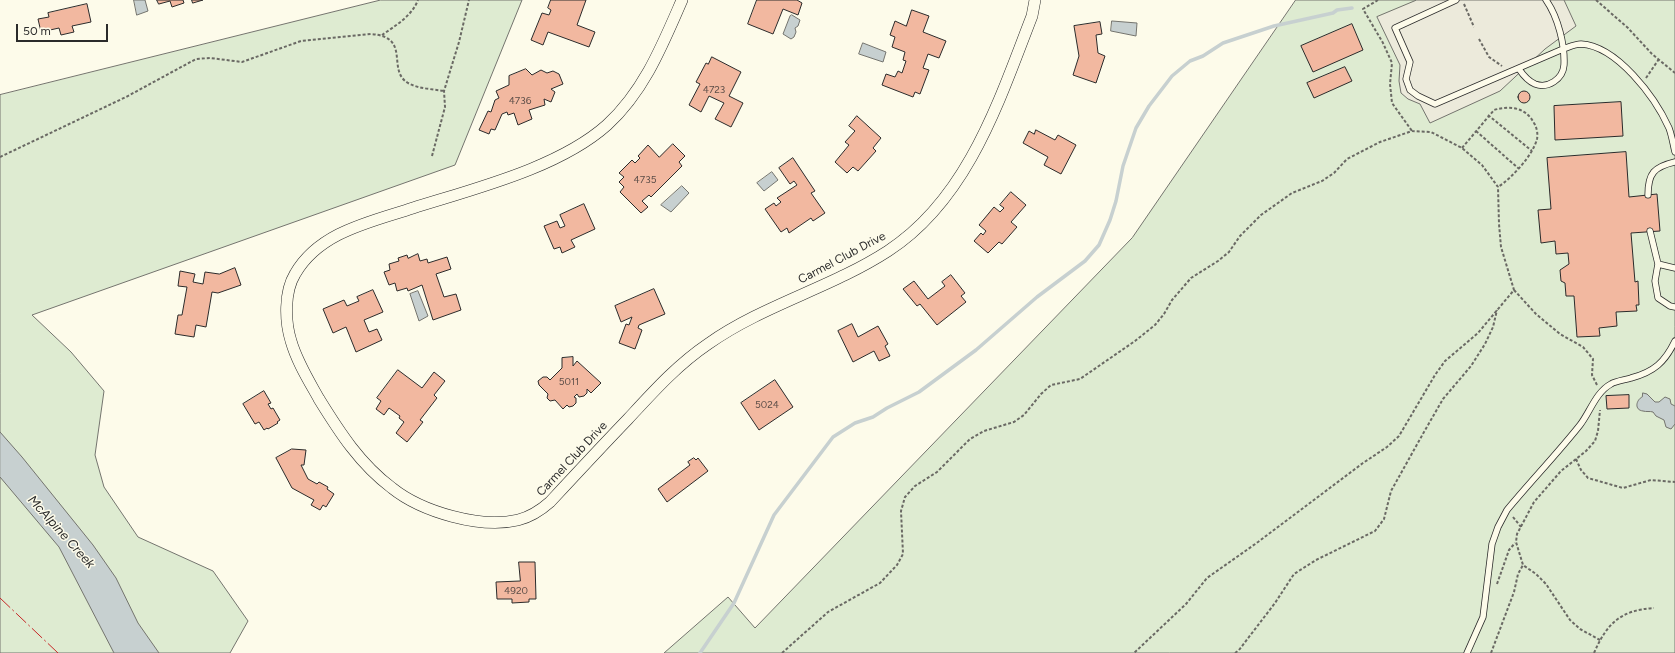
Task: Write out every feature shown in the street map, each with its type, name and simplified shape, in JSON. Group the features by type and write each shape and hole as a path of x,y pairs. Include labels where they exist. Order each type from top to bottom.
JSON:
{"street":[{"name":"Carmel Club Drive","path":"682,0 664,41 640,87 624,108 610,122 585,141 558,157 536,167 489,184 360,225 337,235 324,243 303,261 295,272 289,290 287,320 290,341 300,365 336,426 351,448 369,468 403,496 425,507 449,515 470,519 503,522 518,520 532,515 550,502 664,380 708,343 753,317 849,272 888,251 911,234 932,213 951,190 974,152 993,115 1032,16 1035,0"}],"lane":[{"path":"1456,0 1395,28 1410,62 1406,79 1410,90 1418,96 1435,104 1563,49 1579,44 1591,46 1617,58 1641,84 1661,112 1669,130 1675,152"},
{"path":"1519,69 1525,77 1535,84 1546,85 1557,80 1561,76 1564,66 1563,49 1555,18 1546,0"},
{"path":"1648,195 1648,183 1652,173 1658,167 1675,162"},
{"path":"1650,231 1658,264 1655,281 1658,298 1675,308"},
{"path":"1658,264 1675,268"},
{"path":"1467,653 1483,617 1492,544 1498,527 1507,510 1580,425 1591,410 1600,392 1611,383 1646,375 1658,366 1670,351 1675,340"}],"path":[{"path":"381,35 397,26 408,15 418,0"},
{"path":"432,156 445,107 444,91 457,49 469,0"},
{"path":"1378,0 1362,9 1383,43 1392,63 1390,84 1392,103 1412,131"},
{"path":"1596,0 1675,73"},
{"path":"1464,4 1474,27"},
{"path":"0,157 126,97 196,59 210,58 242,62 302,41 371,34 381,35 390,39 394,46 402,78 408,83 444,91"},
{"path":"1480,39 1489,57 1504,68"},
{"path":"1641,84 1659,59"},
{"path":"1462,148 1488,115 1494,110 1512,108 1523,111 1531,116 1536,126 1538,136 1532,151 1507,182 1498,187"},
{"path":"1488,115 1532,151"},
{"path":"782,653 828,612 880,583 897,565 903,554 901,511 905,497 915,486 937,472 970,439 984,431 1014,422 1024,415 1041,394 1051,385 1080,379 1135,341 1155,325 1164,314 1172,300 1191,278 1218,261 1261,215 1292,193 1322,182 1334,173 1347,159 1380,142 1412,131 1432,132 1462,148 1482,165 1498,187 1501,247 1514,290 1536,314 1560,334 1583,347 1593,359 1592,375 1600,392 1598,431 1595,441 1586,451 1561,471 1534,502 1517,534 1516,542 1520,560 1523,565 1536,574 1546,584 1570,620 1580,629 1600,640"},
{"path":"1476,131 1518,168"},
{"path":"1134,653 1186,604 1207,578 1258,542 1362,462 1387,447 1399,436 1435,375 1445,361 1478,333 1514,290"},
{"path":"1235,653 1276,603 1294,574 1316,560 1375,531 1384,520 1391,491 1443,399 1471,366 1485,344 1493,327 1498,309"},
{"path":"1576,459 1581,470 1588,478 1623,488 1651,480 1675,482"},
{"path":"1507,510 1521,527"},
{"path":"1495,588 1510,550 1516,542"},
{"path":"1492,653 1514,592 1518,574 1523,565"},
{"path":"1594,653 1600,640 1609,627 1630,611 1654,608"}],"green space":[{"path":"381,0 522,0 455,165 32,315 71,352 104,391 95,455 104,487 138,537 213,571 248,621 230,653 0,653 0,95"},
{"path":"1296,0 1675,0 1675,653 664,653 728,597 755,628 1132,238"}],"shaded area":[{"path":"1417,0 1564,0 1576,26 1545,49 1500,91 1430,123 1420,104 1408,99 1401,93 1399,81 1400,65 1377,17"}],"water":[{"path":"134,0 145,0 148,11 137,15"},
{"path":"792,15 800,20 798,26 795,28 796,32 794,37 791,39 783,34 790,16"},
{"path":"1112,21 1137,23 1136,36 1111,31"},
{"path":"863,43 886,52 883,62 859,54"},
{"path":"772,172 778,180 764,191 757,183"},
{"path":"682,186 689,193 671,212 661,205"},
{"path":"418,291 428,316 419,321 410,294"},
{"path":"1643,393 1647,394 1655,402 1659,402 1665,397 1670,399 1671,404 1675,406 1675,424 1671,429 1666,427 1664,420 1656,416 1653,412 1638,409 1637,402 1642,397"},
{"name":"McAlpine Creek","path":"0,432 93,545 116,578 138,623 159,653 114,653 59,547 0,477"}],"building":[{"path":"157,0 183,0 184,3 172,7 170,1 159,4"},
{"path":"192,0 203,0 193,3"},
{"path":"551,0 586,0 577,25 595,32 589,47 548,32 543,45 531,40 542,13 549,15 551,10 548,8"},
{"path":"757,0 797,0 802,3 798,15 783,9 773,34 748,24"},
{"path":"87,4 91,22 72,26 74,32 61,35 59,28 41,32 38,19 49,17 48,13"},
{"path":"912,10 929,16 923,32 946,41 939,58 928,54 923,68 929,70 920,94 915,92 913,97 882,85 886,74 895,77 898,71 902,73 906,61 903,60 905,52 892,47 895,37 890,35 895,21 906,26"},
{"path":"1100,22 1102,34 1096,35 1098,53 1105,56 1096,83 1073,75 1079,56 1074,26"},
{"path":"1352,24 1363,50 1313,72 1301,46"},
{"path":"712,57 741,72 729,96 743,103 731,127 715,119 724,103 709,96 701,112 689,105 700,84 696,82 706,63 708,64"},
{"path":"1345,67 1352,81 1314,98 1307,83"},
{"path":"526,69 532,75 541,70 547,73 553,71 559,74 563,84 551,89 555,92 551,102 544,99 545,105 529,110 532,119 518,125 514,113 508,115 507,112 502,114 495,130 491,129 489,134 479,130 488,111 491,112 495,100 499,98 496,91 509,85 509,76"},
{"path":"1524,91 1528,93 1530,97 1528,101 1524,103 1520,101 1518,97 1520,93"},
{"path":"1621,102 1623,136 1555,140 1554,106"},
{"path":"857,116 881,138 873,148 876,151 858,171 853,167 847,173 835,162 849,145 845,142 855,131 849,126"},
{"path":"1036,130 1055,140 1058,135 1076,145 1061,174 1044,165 1048,157 1023,143 1029,131 1034,134"},
{"path":"673,144 685,156 679,162 682,166 651,197 649,195 642,201 648,207 641,213 620,192 624,187 619,182 624,177 619,173 632,160 635,163 640,158 638,156 648,145 659,157"},
{"path":"1626,152 1629,197 1657,194 1660,231 1631,233 1635,282 1638,281 1639,305 1636,305 1637,311 1616,312 1617,326 1599,328 1600,336 1577,337 1574,296 1566,296 1565,283 1561,281 1560,270 1569,264 1568,253 1556,254 1555,241 1541,243 1538,210 1551,209 1547,158"},
{"path":"793,158 815,191 811,193 825,213 813,221 811,218 789,233 787,228 781,232 765,209 774,203 776,206 781,202 777,198 797,185 794,181 790,184 779,168"},
{"path":"1011,192 1026,205 1011,222 1017,227 1002,244 999,242 988,253 974,241 981,233 983,235 986,231 979,225 994,207 1000,212 1004,208 1000,205"},
{"path":"584,204 595,229 571,240 575,247 562,253 560,247 554,249 544,226 557,221 560,228 565,226 560,215"},
{"path":"418,254 420,261 427,259 428,263 447,257 451,269 436,274 444,297 456,294 461,310 433,320 422,285 408,291 407,288 397,291 395,283 389,285 384,272 390,270 389,264 399,261 398,258 407,255 408,258"},
{"path":"235,268 241,285 218,293 212,292 206,327 196,325 194,337 175,334 178,315 182,315 187,287 178,286 180,271 195,274 193,282 203,284 205,272 219,274"},
{"path":"951,275 965,293 961,296 966,302 937,325 920,304 917,306 903,289 914,281 928,299 945,286 942,282"},
{"path":"654,289 665,314 639,325 638,328 642,330 635,349 619,343 626,324 629,325 632,317 621,322 615,306"},
{"path":"373,290 383,312 364,320 369,332 377,329 382,340 356,352 346,327 333,333 323,309 344,300 347,306 359,301 357,297"},
{"path":"852,324 858,337 878,326 888,344 885,346 890,356 879,361 874,351 853,362 838,331"},
{"path":"573,357 573,366 577,361 601,383 591,393 587,389 587,393 584,396 579,397 577,394 574,397 576,398 576,403 569,407 567,405 563,409 555,400 550,401 547,398 548,394 539,385 538,381 543,377 547,377 550,380 562,368 562,358"},
{"path":"398,370 422,388 434,372 445,381 434,395 437,398 420,420 423,422 407,442 396,433 404,422 399,418 400,416 389,408 384,415 376,409 381,401 377,398"},
{"path":"775,380 793,407 759,430 741,403"},
{"path":"264,391 271,403 268,404 271,409 273,408 280,420 277,422 278,423 264,430 259,422 255,424 243,404"},
{"path":"1629,395 1629,408 1607,409 1606,396"},
{"path":"292,449 306,450 304,465 301,465 308,479 317,484 319,482 328,487 327,489 334,494 326,507 323,505 320,510 311,505 314,500 292,488 276,458"},
{"path":"694,458 696,460 698,458 708,471 667,502 658,489 690,465 688,462"},
{"path":"519,562 535,562 536,599 529,599 529,602 512,603 512,599 497,599 496,582 520,581"}],"waterway":[{"path":"700,653 734,603 774,515 833,437 855,423 873,417 887,408 919,392 976,350 1037,297 1085,261 1099,245 1110,220 1116,201 1123,166 1136,128 1149,106 1172,76 1190,61 1203,56 1223,43 1274,26 1333,13 1337,10 1352,8"}],"power":[{"path":"0,598 58,653"}]}
